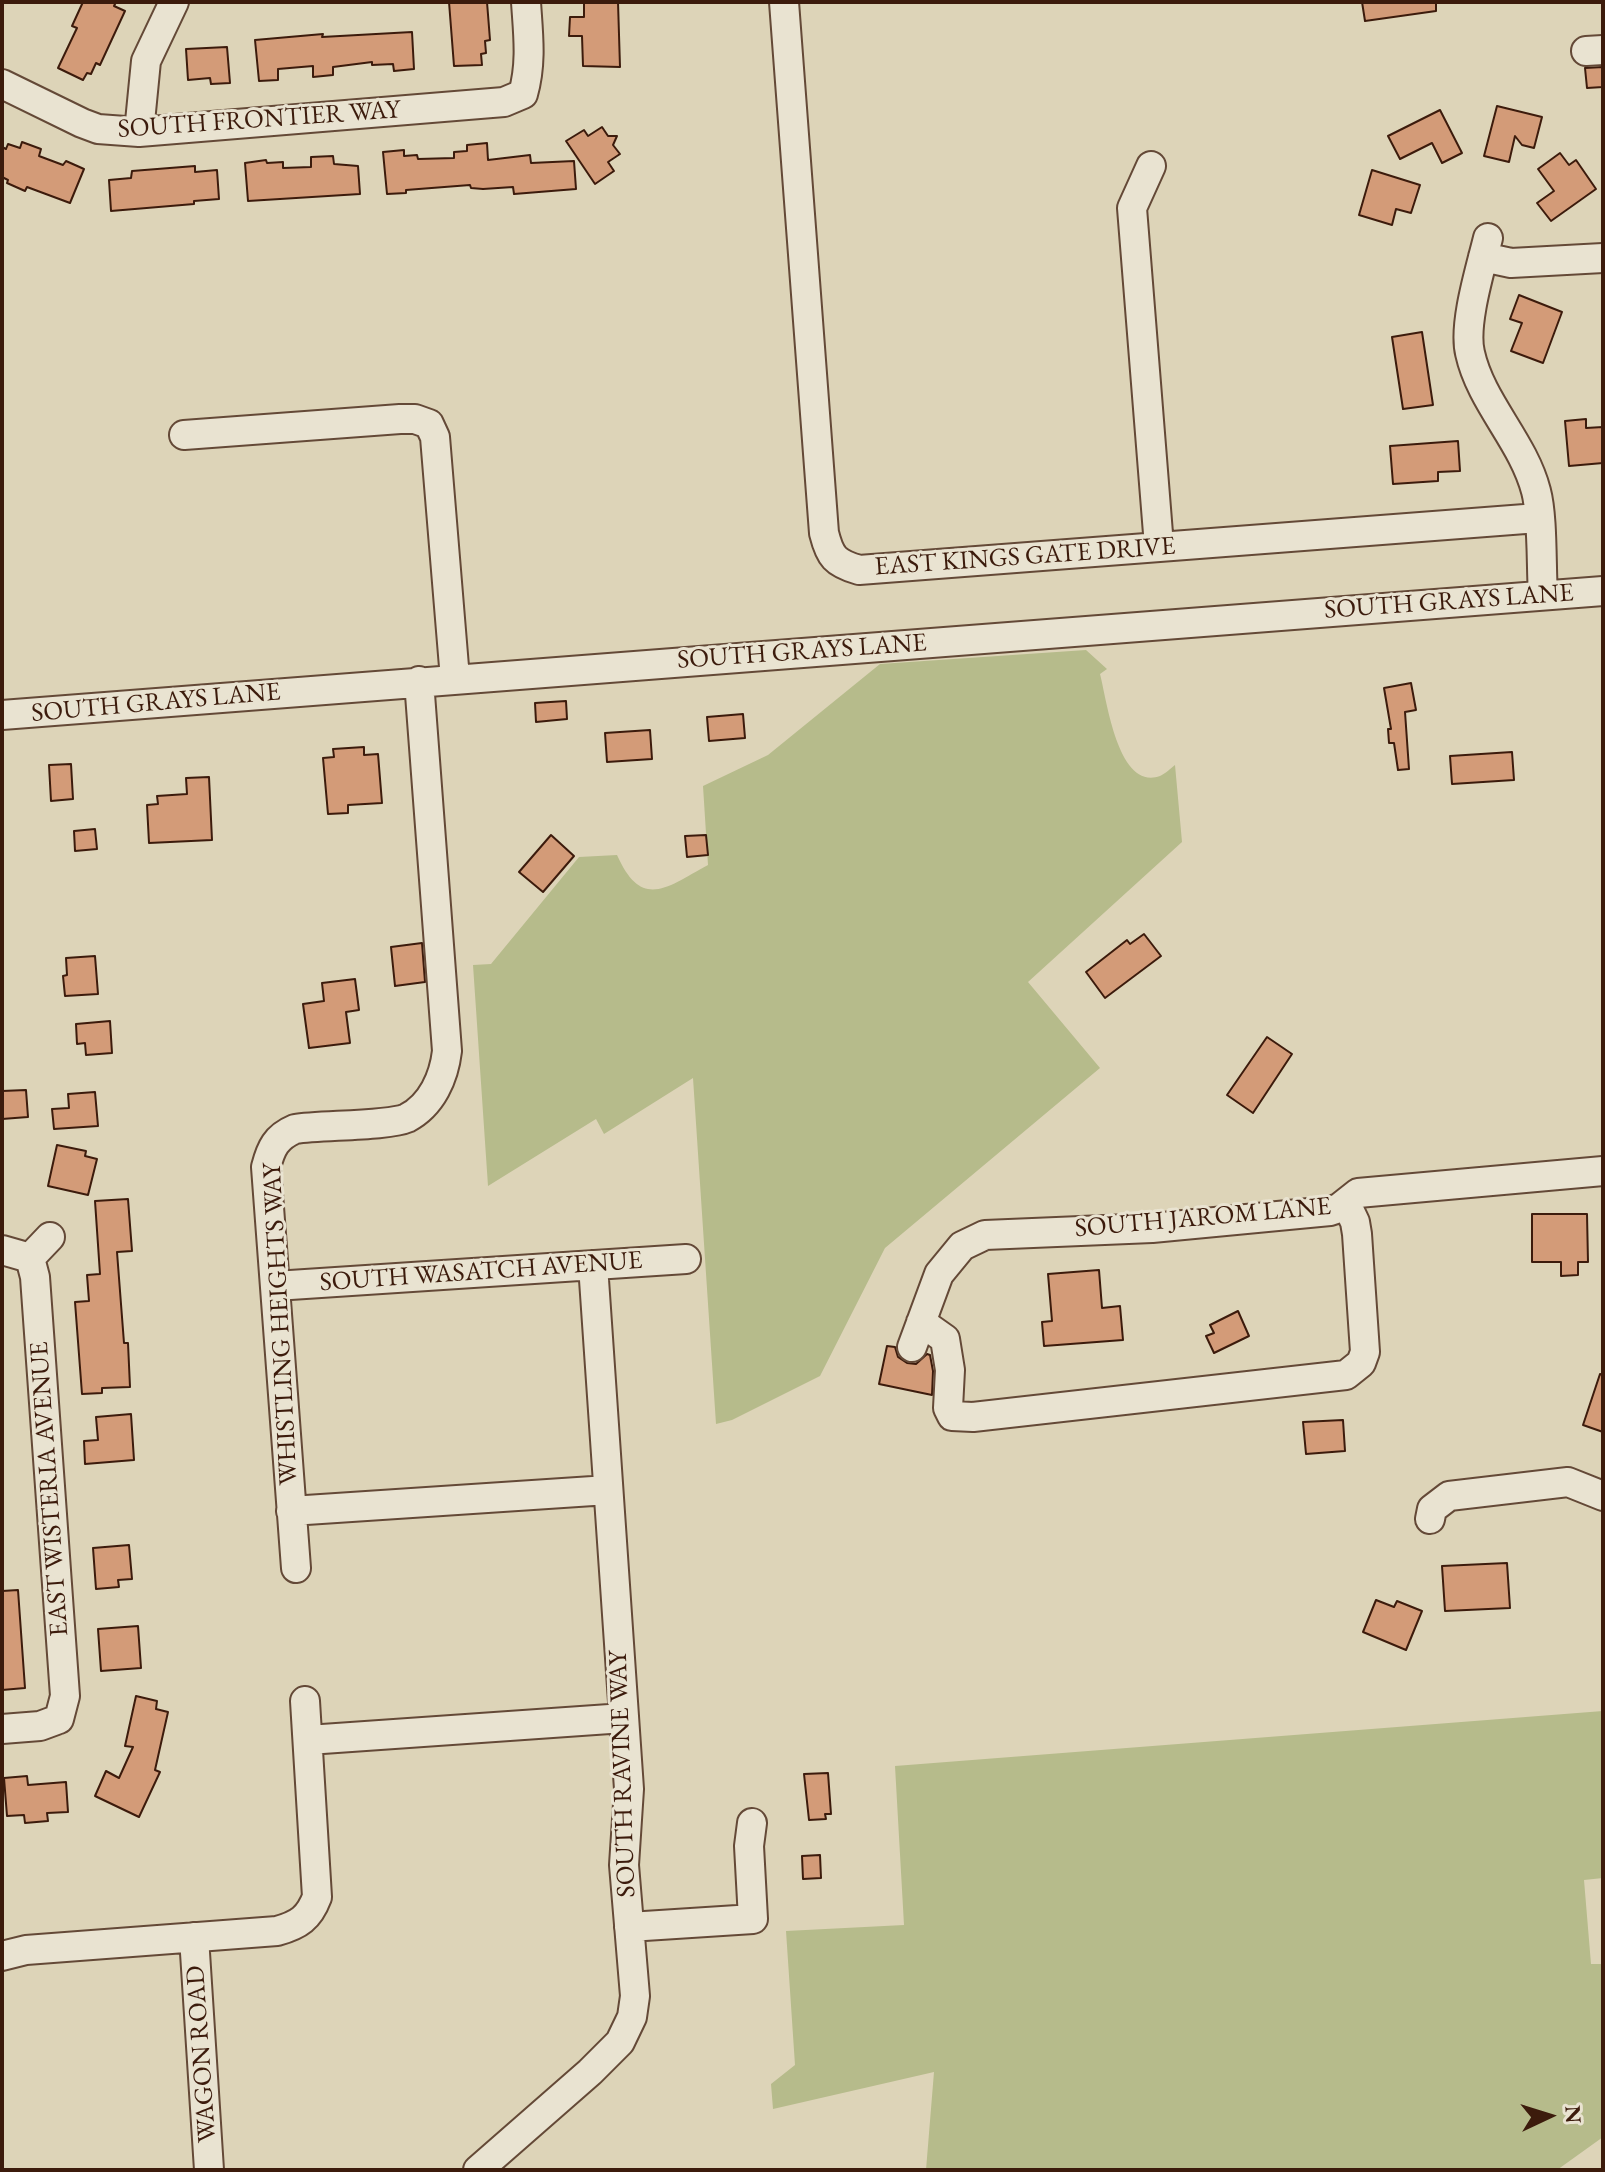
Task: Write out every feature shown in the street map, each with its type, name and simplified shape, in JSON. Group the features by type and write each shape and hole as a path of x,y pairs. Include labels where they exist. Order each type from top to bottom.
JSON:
{"street":[{"path":"139,132 146,61 174,2"},
{"name":"SOUTH FRONTIER WAY","path":"2,84 90,126 139,132 504,102 523,94 530,53 526,2"},
{"name":"EAST KINGS GATE DRIVE","path":"784,2 824,533 829,553 843,566 859,570 1538,518"},
{"path":"1151,166 1132,208 1159,546"},
{"path":"1543,595 1537,493 1524,458 1476,372 1469,350 1472,306 1485,248 1511,263 1603,258"},
{"path":"184,435 400,419 415,419 429,424 435,437 455,679"},
{"name":"SOUTH GRAYS LANE","path":"2,715 1603,591"},
{"name":"WHISTLING HEIGHTS WAY","path":"296,1568 266,1167 279,1136 295,1129 405,1119 422,1107 436,1089 445,1068 447,1051 419,681"},
{"name":"SOUTH JAROM LANE","path":"1346,1203 1357,1234 1365,1352 1361,1363 1346,1375 988,1415 952,1416 948,1408 950,1370 945,1339 917,1335 939,1274 962,1246 985,1235 1152,1228 1330,1211 1358,1193 1603,1171"},
{"path":"2,1250 30,1258 50,1237"},
{"name":"EAST WISTERIA AVENUE","path":"2,1729 68,1726 35,1277 30,1258"},
{"name":"SOUTH WASATCH AVENUE","path":"275,1286 686,1259"},
{"name":"SOUTH RAVINE WAY","path":"478,2170 620,2042 632,2017 635,1996 624,1865 629,1789 593,1265"},
{"path":"1430,1519 1432,1509 1449,1496 1568,1482 1603,1496"},
{"path":"291,1511 608,1490"},
{"path":"2,1956 26,1950 277,1931 296,1926 311,1913 317,1897 305,1701"},
{"path":"308,1740 624,1718"},
{"path":"629,1927 753,1919 749,1846 752,1823"},
{"name":"WAGON ROAD","path":"194,1937 209,2170"}],"green space":[{"path":"1086,650 1107,669 1100,674 1111,722 1124,757 1134,770 1146,777 1160,776 1175,765 1182,842 1028,982 1100,1068 885,1248 820,1376 732,1420 716,1424 693,1078 604,1134 596,1119 488,1186 473,965 491,964 579,857 617,855 626,872 646,889 668,886 708,865 703,786 768,755 880,664"},
{"path":"1603,1711 1603,1878 1584,1880 1591,1964 1603,1964 1603,2137 1557,2170 926,2170 934,2072 773,2109 771,2084 795,2065 786,1931 904,1925 895,1766"}],"building":[{"path":"83,2 116,2 114,6 125,11 100,65 96,63 91,74 87,73 83,80 58,68 77,28 72,26"},
{"path":"449,2 487,2 490,40 485,41 486,53 481,54 482,65 454,66"},
{"path":"584,2 618,2 620,67 583,66 582,36 569,36 570,17 584,17"},
{"path":"1362,2 1436,2 1436,11 1365,21"},
{"path":"412,32 414,69 394,71 393,64 372,65 372,62 333,67 333,75 313,77 313,66 278,69 278,80 259,81 255,40 323,34 322,37"},
{"path":"227,47 230,83 211,84 210,78 188,80 186,49"},
{"path":"1603,67 1603,87 1587,88 1585,68"},
{"path":"1497,106 1542,117 1534,148 1522,145 1515,136 1509,162 1484,156"},
{"path":"1440,110 1462,153 1442,163 1432,143 1400,159 1388,136"},
{"path":"602,127 608,136 617,136 613,145 620,154 608,162 614,171 595,184 566,141 584,130 588,136"},
{"path":"22,142 41,149 39,156 63,165 66,161 84,169 70,203 27,187 25,191 7,183 8,180 2,177 2,147 6,149 8,144 20,148"},
{"path":"487,143 488,160 530,155 531,163 574,161 576,189 514,194 513,187 483,189 471,188 470,185 387,194 383,152 404,150 404,156 417,155 418,159 454,158 454,152 467,151 467,145"},
{"path":"1560,153 1569,165 1576,160 1596,189 1551,221 1537,203 1554,191 1538,169"},
{"path":"333,156 334,164 358,166 360,194 248,201 245,163 266,160 267,163 283,162 283,168 311,167 311,157"},
{"path":"195,166 195,172 217,170 219,199 111,211 109,180 131,178 132,171"},
{"path":"1372,170 1420,185 1411,213 1396,209 1392,225 1359,215"},
{"path":"1519,295 1562,312 1543,363 1511,351 1522,323 1510,319"},
{"path":"1422,332 1433,405 1403,409 1392,337"},
{"path":"1586,419 1586,428 1603,427 1603,463 1569,466 1565,421"},
{"path":"1458,441 1460,471 1438,472 1438,481 1393,484 1390,446"},
{"path":"1411,683 1416,710 1405,712 1409,769 1398,770 1394,743 1389,743 1388,729 1391,729 1384,688"},
{"path":"566,701 567,719 536,722 535,703"},
{"path":"743,714 745,738 709,741 707,717"},
{"path":"650,730 652,759 607,762 605,733"},
{"path":"364,747 364,755 378,754 382,803 348,805 348,813 328,814 323,758 334,757 333,749"},
{"path":"1512,752 1514,780 1452,784 1450,756"},
{"path":"71,764 73,799 51,801 49,765"},
{"path":"209,777 212,840 149,843 147,805 158,804 157,796 187,794 186,778"},
{"path":"95,829 97,849 75,851 74,831"},
{"path":"551,835 574,856 543,892 519,872"},
{"path":"706,835 708,855 687,857 685,836"},
{"path":"1144,934 1161,956 1105,998 1086,972 1127,940 1130,944"},
{"path":"422,943 425,982 395,986 391,947"},
{"path":"95,956 98,994 65,996 63,976 67,975 66,958"},
{"path":"355,979 359,1010 346,1012 350,1043 309,1048 303,1004 324,1001 322,983"},
{"path":"110,1021 112,1053 86,1055 85,1043 77,1044 76,1024"},
{"path":"1267,1037 1292,1054 1253,1113 1227,1095"},
{"path":"26,1090 28,1117 2,1119 2,1091"},
{"path":"95,1092 98,1126 54,1129 52,1109 69,1108 68,1094"},
{"path":"57,1145 86,1151 85,1156 97,1159 88,1195 48,1186"},
{"path":"128,1199 132,1251 117,1252 130,1387 102,1388 102,1393 82,1394 75,1302 89,1301 87,1275 100,1274 95,1201"},
{"path":"1532,1214 1587,1214 1588,1262 1578,1262 1578,1275 1561,1276 1561,1262 1532,1262"},
{"path":"1099,1270 1102,1308 1120,1306 1123,1340 1044,1346 1042,1322 1052,1321 1048,1274"},
{"path":"1238,1311 1249,1336 1214,1353 1206,1336 1214,1333 1210,1325"},
{"path":"887,1346 895,1347 898,1357 907,1363 916,1364 927,1354 930,1355 932,1395 879,1384"},
{"path":"1600,1374 1603,1375 1603,1432 1583,1425"},
{"path":"131,1414 134,1460 85,1464 84,1441 98,1440 96,1417"},
{"path":"1343,1420 1345,1451 1306,1454 1303,1422"},
{"path":"129,1545 132,1579 118,1580 119,1587 96,1589 93,1548"},
{"path":"1507,1563 1510,1608 1445,1611 1442,1566"},
{"path":"18,1590 25,1688 2,1690 2,1591"},
{"path":"1376,1600 1394,1607 1397,1601 1422,1611 1406,1650 1363,1632"},
{"path":"138,1626 141,1668 101,1671 98,1629"},
{"path":"136,1696 157,1701 156,1709 168,1712 155,1770 160,1772 139,1817 95,1796 106,1771 119,1778 133,1747 125,1746"},
{"path":"828,1773 831,1814 825,1814 826,1819 809,1820 804,1774"},
{"path":"27,1776 28,1785 66,1782 68,1812 47,1813 48,1821 25,1823 24,1815 7,1816 4,1778"},
{"path":"820,1855 821,1878 803,1879 802,1856"}]}
